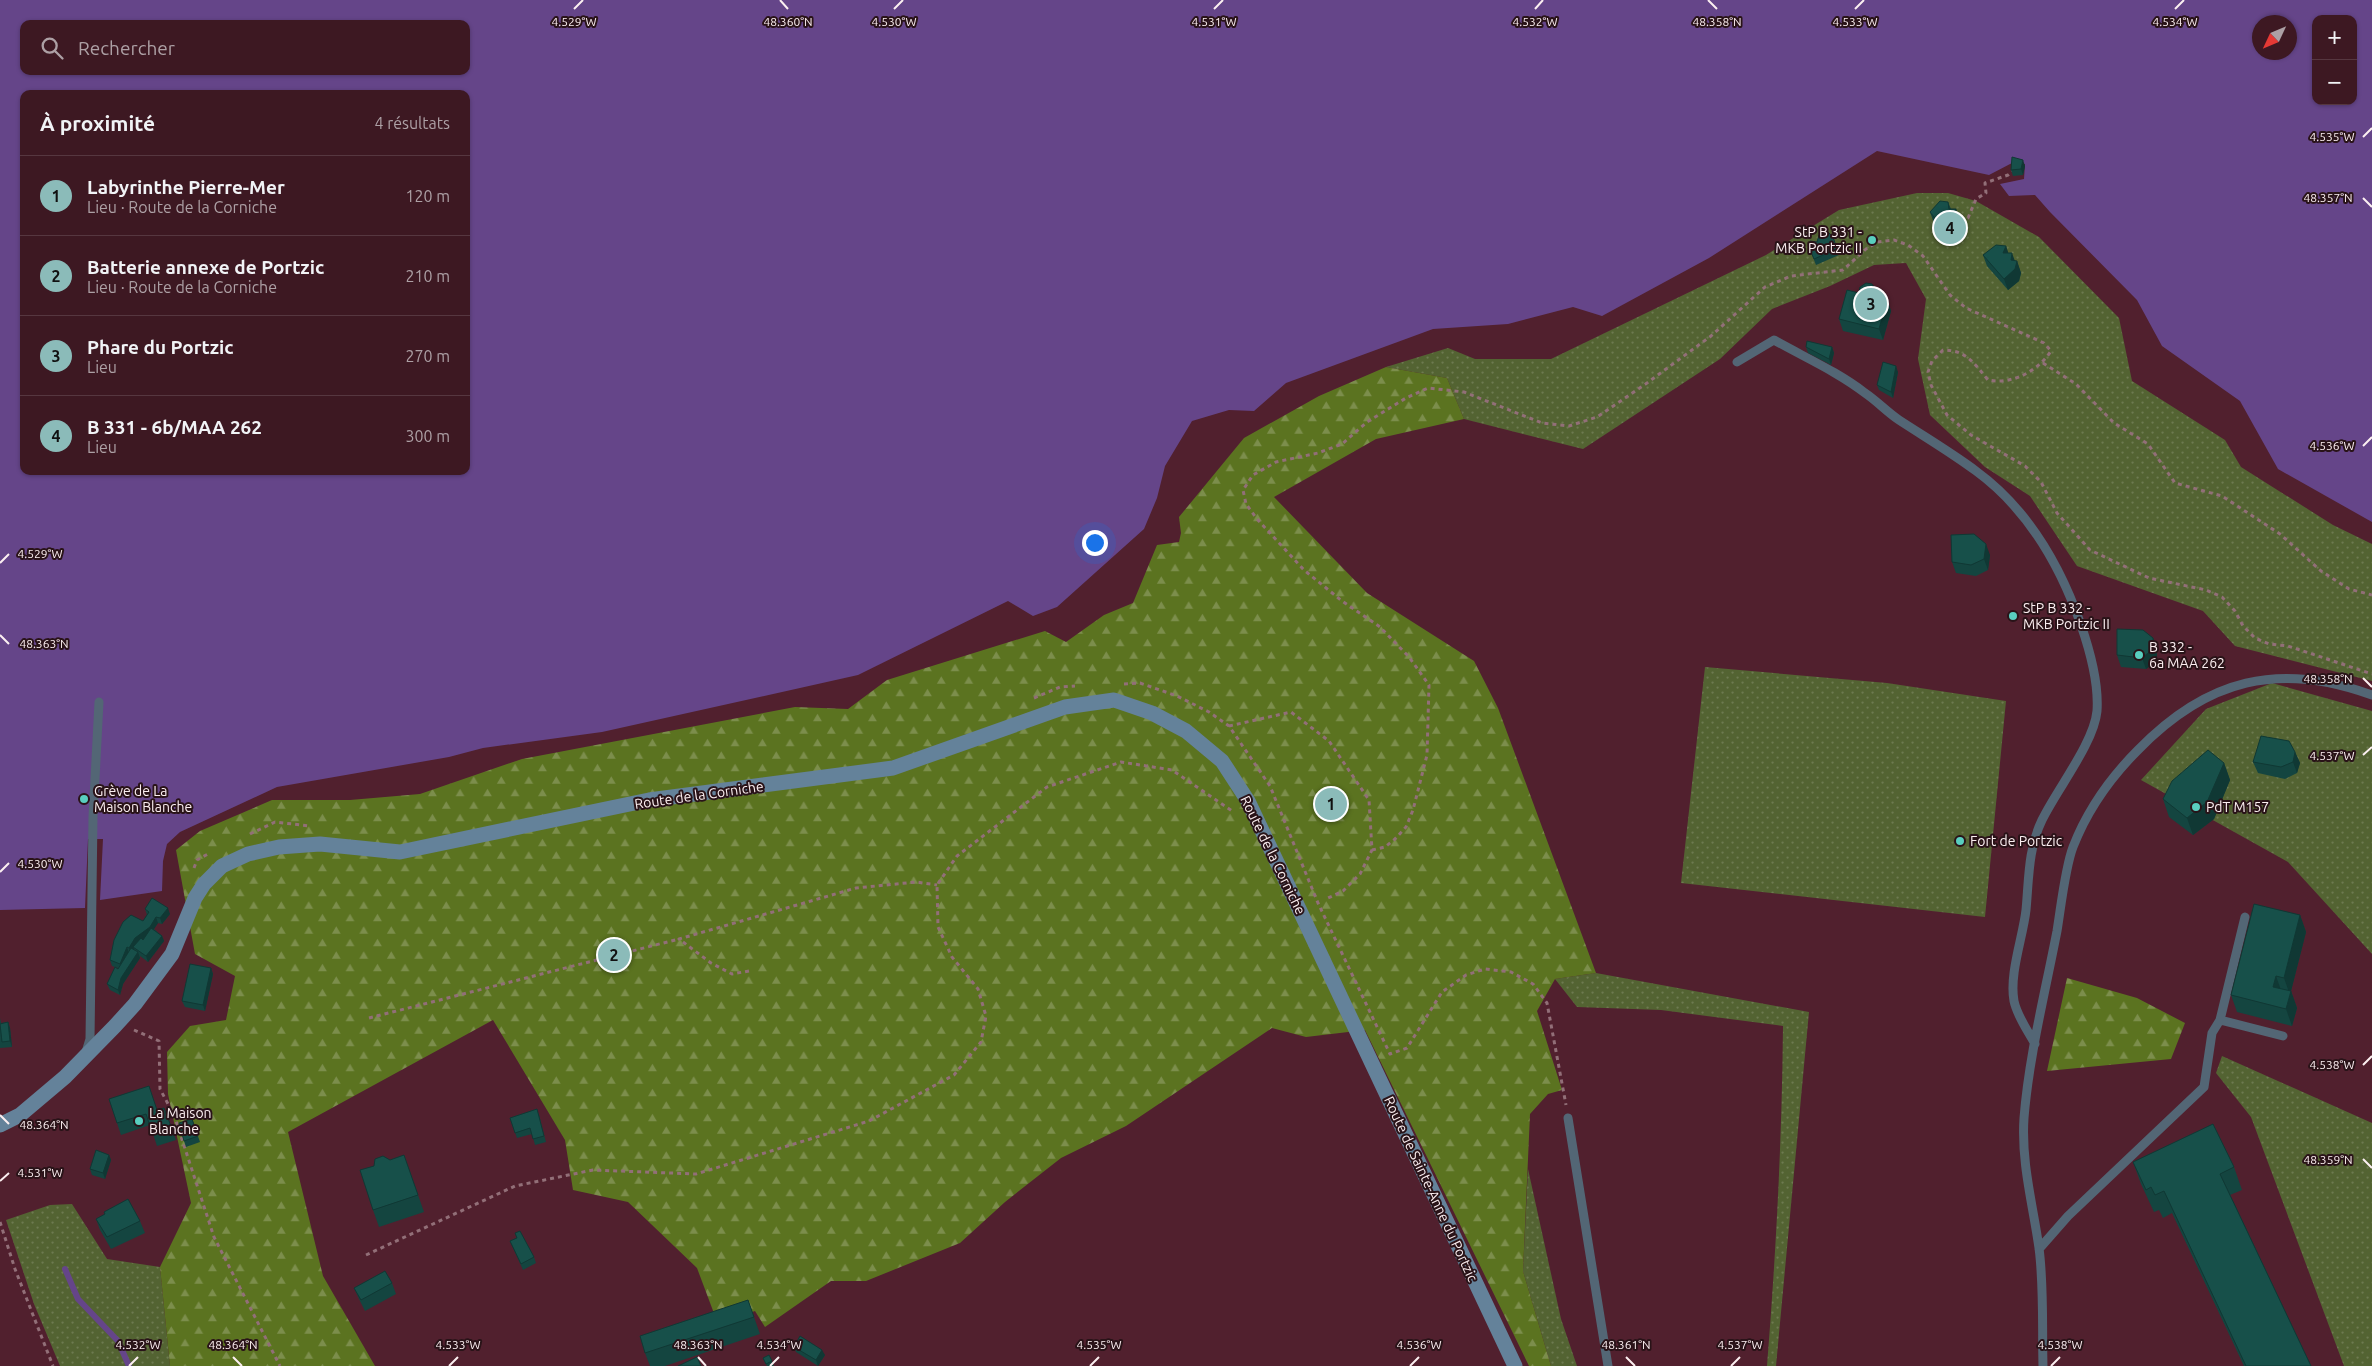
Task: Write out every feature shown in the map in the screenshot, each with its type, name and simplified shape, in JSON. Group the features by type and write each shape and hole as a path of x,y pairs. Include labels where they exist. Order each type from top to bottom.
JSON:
{"street":[{"name":"Route de la Corniche","path":"0,1125 20,1115 84,1059 115,1026 135,1004 172,954 195,898 204,884 222,866 248,854 279,847 320,844 400,852 649,800 893,768 1065,707 1114,700 1152,712 1186,731 1222,762 1248,801 1264,832 1347,1012"},
{"name":"Route de Sainte-Anne du Portzic","path":"1347,1012 1515,1366"}],"lane":[{"path":"1737,362 1774,340 1864,392 1890,413 1977,472 1994,486 2041,540 2066,586 2086,639 2093,668 2097,711 2088,738 2042,819 2031,847 2026,910 2013,988 2017,1011 2035,1044"},
{"path":"2043,1366 2039,1249 2025,1165 2024,1119 2035,1044 2073,848 2095,805 2122,766 2157,730 2191,705 2219,691 2248,682 2272,678 2302,678 2372,695"},
{"path":"84,1059 90,1039 93,826 99,702"},
{"path":"2039,1249 2068,1216 2204,1087 2212,1034 2220,1020 2245,918"},
{"path":"2220,1020 2283,1036"},
{"path":"1568,1118 1608,1366"}],"path":[{"path":"1960,220 1968,218 1976,199 1986,193 1985,183 2008,175 2013,170"},
{"path":"1372,850 1385,847 1395,839 1406,827 1413,810 1428,755 1429,685 1408,657 1380,627 1342,601 1304,570 1257,519 1246,504 1243,490 1253,475 1276,462 1318,453 1342,444 1367,422 1406,398 1428,388 1464,392 1542,423 1569,426 1597,417 1711,336 1765,287 1791,276 1844,270 1866,249 1878,242 1894,240 1908,245 1923,256 1950,295 1966,308 2044,343 2051,350 2044,363 2012,380 1998,382 1988,380 1972,361 1957,350 1943,350 1932,361 1928,372 1930,385 1947,415 1970,435 2025,466 2041,482 2057,513 2090,550 2149,578 2206,590 2222,597 2235,611 2243,626 2255,638 2269,644 2288,646 2372,674"},
{"path":"2044,363 2076,384 2114,423 2148,444 2175,483 2222,496 2280,534 2321,571 2349,589 2372,595"},
{"path":"1326,899 1344,891 1360,874 1372,850 1368,800 1329,741 1291,712 1229,726 1270,786 1318,903 1390,1054 1407,1048 1442,992 1466,975 1486,969 1511,972 1533,984 1547,1004 1568,1118"},
{"path":"366,1255 514,1186 593,1170 696,1174 869,1121 954,1075 982,1042 986,1016 978,989 952,958 938,927 937,885 957,856 1047,786 1121,762 1172,770 1233,812"},
{"path":"369,1018 678,939 856,888 916,882 937,885"},
{"path":"678,939 711,963 732,974 749,971"},
{"path":"115,1026 126,1036 132,1029 160,1040 160,1089 174,1115 214,1236 280,1366"},
{"path":"0,1222 14,1269 53,1366"}],"green space":[{"path":"1917,193 1948,193 1976,201 2039,237 2119,318 2132,381 2225,440 2241,467 2333,525 2372,544 2372,681 2235,646 2203,611 2077,566 2030,496 1985,467 1930,415 1918,359 1926,299 1906,263 1874,265 1830,286 1772,309 1720,359 1583,449 1464,419 1447,378 1386,367 1448,348 1475,359 1551,359 1766,255 1839,210"},
{"path":"1386,367 1447,378 1464,419 1376,439 1274,497 1367,593 1474,661 1498,708 1596,973 1555,979 1537,1011 1562,1090 1548,1094 1530,1114 1523,1271 1551,1366 1529,1366 1365,1030 1306,1037 1272,1028 1126,1126 1061,1158 1005,1202 960,1243 866,1281 831,1281 765,1327 755,1311 718,1324 697,1268 628,1202 573,1190 565,1140 493,1020 288,1132 323,1276 375,1366 170,1366 160,1267 191,1203 168,1094 167,1052 190,1026 226,1020 235,976 195,954 176,850 200,831 272,800 350,800 420,794 522,759 795,707 848,709 887,680 1045,631 1066,642 1104,615 1133,603 1157,545 1179,542 1181,533 1179,517 1244,438 1319,396"},
{"path":"1705,667 1887,683 2006,701 1985,917 1681,883"},
{"path":"2272,683 2372,711 2372,954 2288,862 2141,780 2206,709"},
{"path":"1596,973 1809,1012 1776,1366 1767,1366 1778,1196 1783,1026 1661,1010 1577,1007 1555,979"},
{"path":"2067,978 2137,998 2185,1023 2171,1059 2047,1071"},
{"path":"2222,1056 2372,1123 2372,1366 2344,1366 2251,1117 2216,1073"},
{"path":"1528,1169 1561,1319 1577,1366 1551,1366 1523,1271"},
{"path":"72,1204 107,1259 160,1267 170,1366 60,1366 34,1304 6,1220 50,1205"}],"shaded area":[{"path":"0,0 2372,0 2372,522 2278,469 2240,401 2162,346 2137,300 2035,195 2009,196 2000,184 2024,179 2025,164 2012,163 1989,175 1877,151 1709,258 1602,316 1573,307 1508,324 1433,329 1286,383 1254,411 1229,410 1192,421 1165,466 1157,498 1144,529 1057,607 1033,616 1008,601 858,675 602,732 483,748 449,757 277,787 180,832 167,844 163,861 162,891 100,900 103,839 88,839 85,908 0,910"}],"building":[{"path":"2012,157 2023,160 2021,169 2011,170"},
{"path":"1940,201 1948,202 1949,209 1956,209 1954,215 1961,218 1961,224 1947,233 1930,212"},
{"path":"1828,232 1833,237 1837,249 1814,259 1809,247 1810,241 1817,242 1819,235 1824,239"},
{"path":"1996,245 2006,246 2003,253 2012,253 2011,260 2017,261 2015,269 2004,279 1983,255"},
{"path":"1866,283 1872,284 1876,290 1875,296 1887,299 1879,329 1839,319 1847,290 1859,293 1860,287"},
{"path":"1807,341 1832,347 1829,359 1806,347"},
{"path":"1883,362 1896,366 1891,392 1877,385"},
{"path":"1974,534 1986,544 1984,559 1971,565 1952,562 1951,535"},
{"path":"2117,629 2143,630 2153,638 2153,649 2142,658 2117,655"},
{"path":"2261,736 2289,741 2295,752 2293,762 2281,767 2253,762"},
{"path":"2208,750 2224,763 2207,802 2187,818 2163,799 2172,781"},
{"path":"152,898 168,908 160,918 156,917 150,927 135,938 129,948 127,947 120,964 110,960 114,940 123,922 131,915 143,921 149,912 145,909"},
{"path":"2254,904 2300,915 2284,978 2276,976 2273,987 2291,991 2286,1009 2231,995"},
{"path":"151,928 162,936 146,956 133,947 141,938 143,940"},
{"path":"131,948 138,952 121,978 118,990 107,984 115,967 118,969"},
{"path":"190,964 211,968 203,1005 182,1001"},
{"path":"8,1022 10,1041 2,1042 0,1024"},
{"name":"La Maison Blanche","path":"149,1086 157,1110 164,1108 172,1129 153,1135 146,1114 117,1123 109,1099"},
{"path":"537,1109 544,1136 533,1139 530,1128 515,1133 510,1118"},
{"path":"192,1119 198,1136 184,1141 179,1123"},
{"path":"2213,1124 2234,1167 2220,1174 2311,1366 2246,1366 2164,1191 2155,1195 2151,1187 2146,1190 2133,1162"},
{"path":"96,1150 109,1155 103,1173 90,1169"},
{"path":"404,1155 418,1195 373,1210 360,1170 374,1166 375,1159 383,1156 390,1160"},
{"path":"128,1199 140,1221 107,1237 96,1219 105,1214 104,1212"},
{"path":"520,1231 534,1257 521,1264 510,1241 517,1238 515,1233"},
{"path":"385,1271 392,1283 361,1300 354,1288"},
{"path":"748,1300 754,1317 645,1353 640,1336"},
{"path":"800,1336 822,1350 816,1360 794,1347"},
{"path":"769,1355 772,1361 766,1364 763,1358"},
{"path":"697,1357 701,1366 678,1366"}],"waterway":[{"path":"65,1269 78,1299 118,1341 129,1366"}],"place":[{"name":"B 331 - 6b/MAA 262","path":"1950,228"},
{"name":"StP B 331 - MKB Portzic II","path":"1872,240"},
{"name":"Phare du Portzic","path":"1871,304"},
{"name":"StP B 332 - MKB Portzic II","path":"2013,616"},
{"name":"B 332 - 6a MAA 262","path":"2139,655"},
{"name":"Grève de La Maison Blanche","path":"84,799"},
{"name":"Labyrinthe Pierre-Mer","path":"1331,804"},
{"name":"PdT M157","path":"2196,807"},
{"name":"Fort de Portzic","path":"1960,841"},
{"name":"Batterie annexe de Portzic","path":"614,955"},
{"name":"La Maison Blanche","path":"139,1121"}]}
